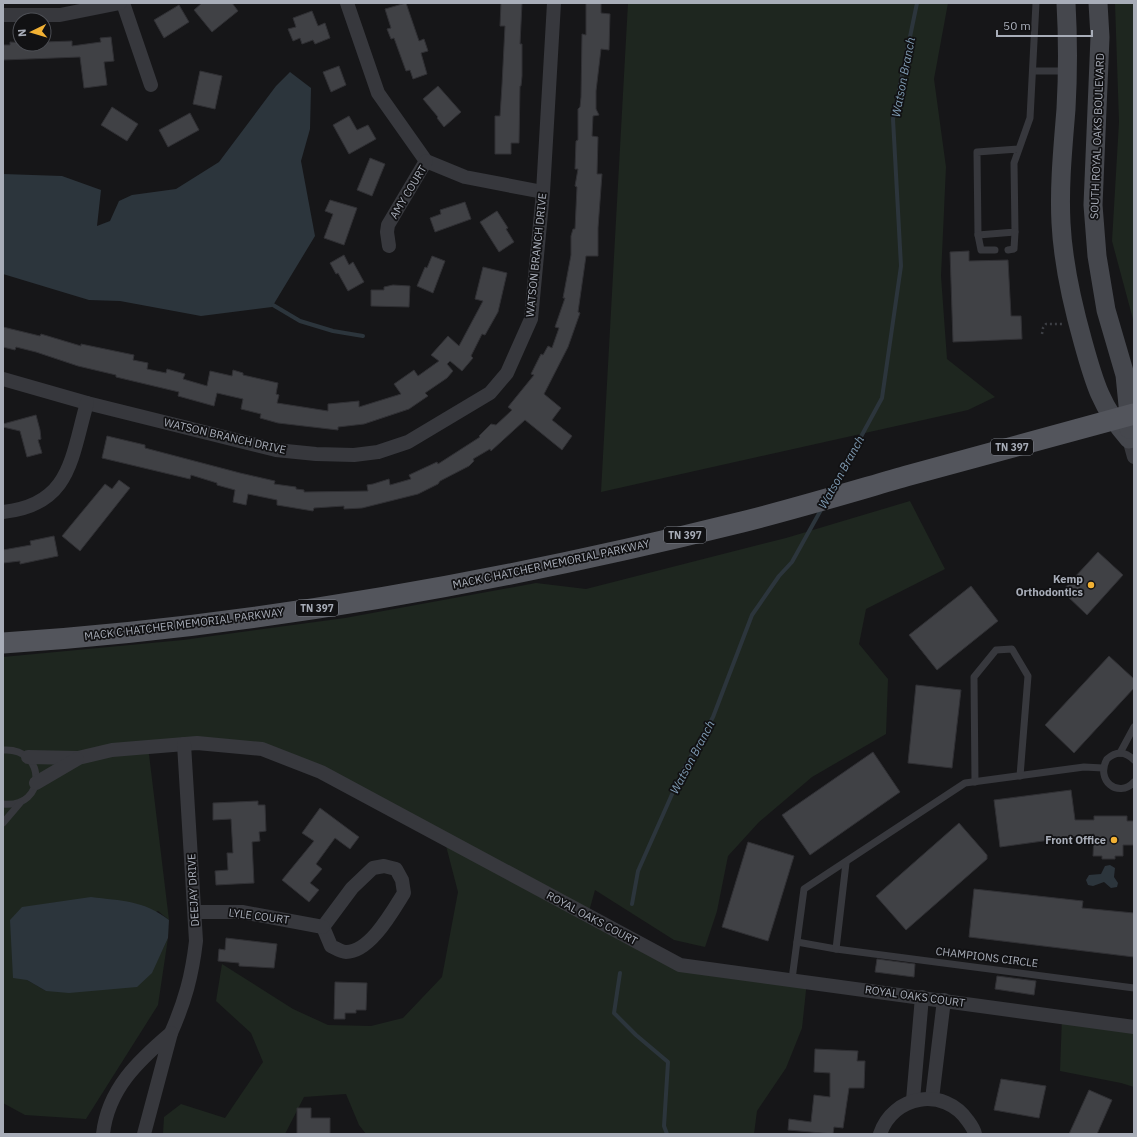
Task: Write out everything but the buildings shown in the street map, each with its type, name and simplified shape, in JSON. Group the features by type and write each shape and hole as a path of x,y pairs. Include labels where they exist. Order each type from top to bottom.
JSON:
{"main road":[{"path":"1066,3 1068,40 1061,170 1061,223 1065,262 1077,320 1094,383 1125,416 1129,439"},
{"name":"SOUTH ROYAL OAKS BOULEVARD","path":"1098,3 1100,37 1093,205 1100,272 1106,310 1125,375 1125,416"},
{"name":"MACK C HATCHER MEMORIAL PARKWAY","path":"3,643 56,640 168,628 301,610 510,575 743,521 1125,416"}],"street":[{"path":"3,15 60,15 120,3"},
{"path":"123,3 151,85"},
{"path":"346,3 378,93 426,161 465,177 543,192"},
{"name":"WATSON BRANCH DRIVE","path":"3,379 87,403 276,450 354,455 378,452 408,442 490,393 507,373 531,319 543,192 554,3"},
{"name":"AMY COURT","path":"389,246 387,232 388,225 426,161"},
{"path":"3,512 31,506 48,498 52,494 64,478 70,464 87,403"},
{"path":"1129,439 1134,457"},
{"name":"ROYAL OAKS COURT","path":"28,757 78,758 112,750 203,743 262,749 321,772 680,965 922,996 1134,1027"},
{"name":"DEEJAY DRIVE","path":"144,1134 171,1033 184,1002 193,969 196,941 184,744"},
{"name":"ROYAL OAKS COURT","path":"36,783 78,758"},
{"path":"384,866 396,869 402,880 404,893 384,924 361,948 345,952 331,946 323,927 352,888 373,868 384,866"},
{"name":"LYLE COURT","path":"195,912 242,912 323,927"},
{"path":"913,1100 922,996"},
{"path":"932,1099 944,1000"},
{"name":"DEEJAY DRIVE","path":"104,1134 109,1105 130,1071 171,1033"},
{"path":"880,1134 883,1125 889,1116 913,1100 932,1099 947,1103 961,1111 975,1134"}],"lane":[{"path":"1008,250 1014,249 1014,163 1030,118 1036,3"},
{"path":"1033,71 1067,71"},
{"path":"995,250 981,250 978,235 977,152 1018,149"},
{"path":"978,235 1015,232"},
{"path":"975,782 974,677 996,650 1012,649 1028,676 1020,776"},
{"path":"1134,727 1120,753 1107,759 1103,768 1106,782 1114,787 1123,788 1134,782"},
{"path":"3,750 12,750 28,757 35,769 36,783 33,791 20,803 3,823"},
{"path":"1120,753 1134,759"},
{"path":"792,979 804,889 846,863 965,783 1084,767 1103,768"},
{"path":"3,804 20,803"},
{"path":"836,949 846,863"},
{"name":"CHAMPIONS CIRCLE","path":"797,942 836,949 1134,988"}],"path":[{"path":"1042,334 1043,328 1046,324 1066,324"}],"shaded area":[{"path":"628,3 948,3 934,79 946,167 941,276 947,359 995,397 968,410 601,492"},
{"path":"1115,3 1134,3 1134,323 1112,241 1119,122"},
{"path":"290,72 311,88 310,129 301,161 315,236 272,307 201,316 120,301 89,300 3,274 3,174 62,176 101,190 97,226 110,221 119,201 132,195 176,189 219,162 276,86"},
{"path":"910,501 945,569 866,609 859,644 888,679 886,734 812,777 759,822 728,856 717,911 705,947 674,940 595,890 588,915 680,965 807,981 802,1028 786,1068 757,1111 754,1134 366,1134 359,1125 346,1094 304,1097 285,1134 163,1134 164,1117 181,1104 225,1118 263,1062 251,1033 216,1001 222,964 293,1009 328,1025 371,1026 403,1018 442,977 458,892 444,838 262,749 148,746 169,920 158,911 27,980 46,991 161,953 168,938 158,1005 86,1119 25,1115 3,1103 3,657 183,640 345,618 536,583 586,589 786,538"},
{"path":"1110,865 1115,868 1114,877 1118,883 1117,887 1111,888 1104,882 1093,886 1088,885 1086,880 1089,875 1101,874 1105,866"},
{"path":"91,897 132,902 159,913 169,920 168,938 152,973 137,987 69,993 46,991 27,980 13,978 10,920 22,907"},
{"path":"1062,1017 1134,1027 1134,1087 1060,1071"}],"waterway":[{"name":"Watson Branch","path":"832,490 882,398 901,266 893,119 917,3"},
{"path":"273,305 300,321 333,331 363,336"},
{"name":"Watson Branch","path":"632,904 638,871 681,774 713,717 752,615 779,576 792,562 822,508"},
{"name":"Watson Branch","path":"620,973 614,1013 636,1035 668,1062 664,1126 667,1134"}],"place":[{"name":"Kemp Orthodontics","path":"1091,585"},
{"name":"Front Office","path":"1114,840"}]}
